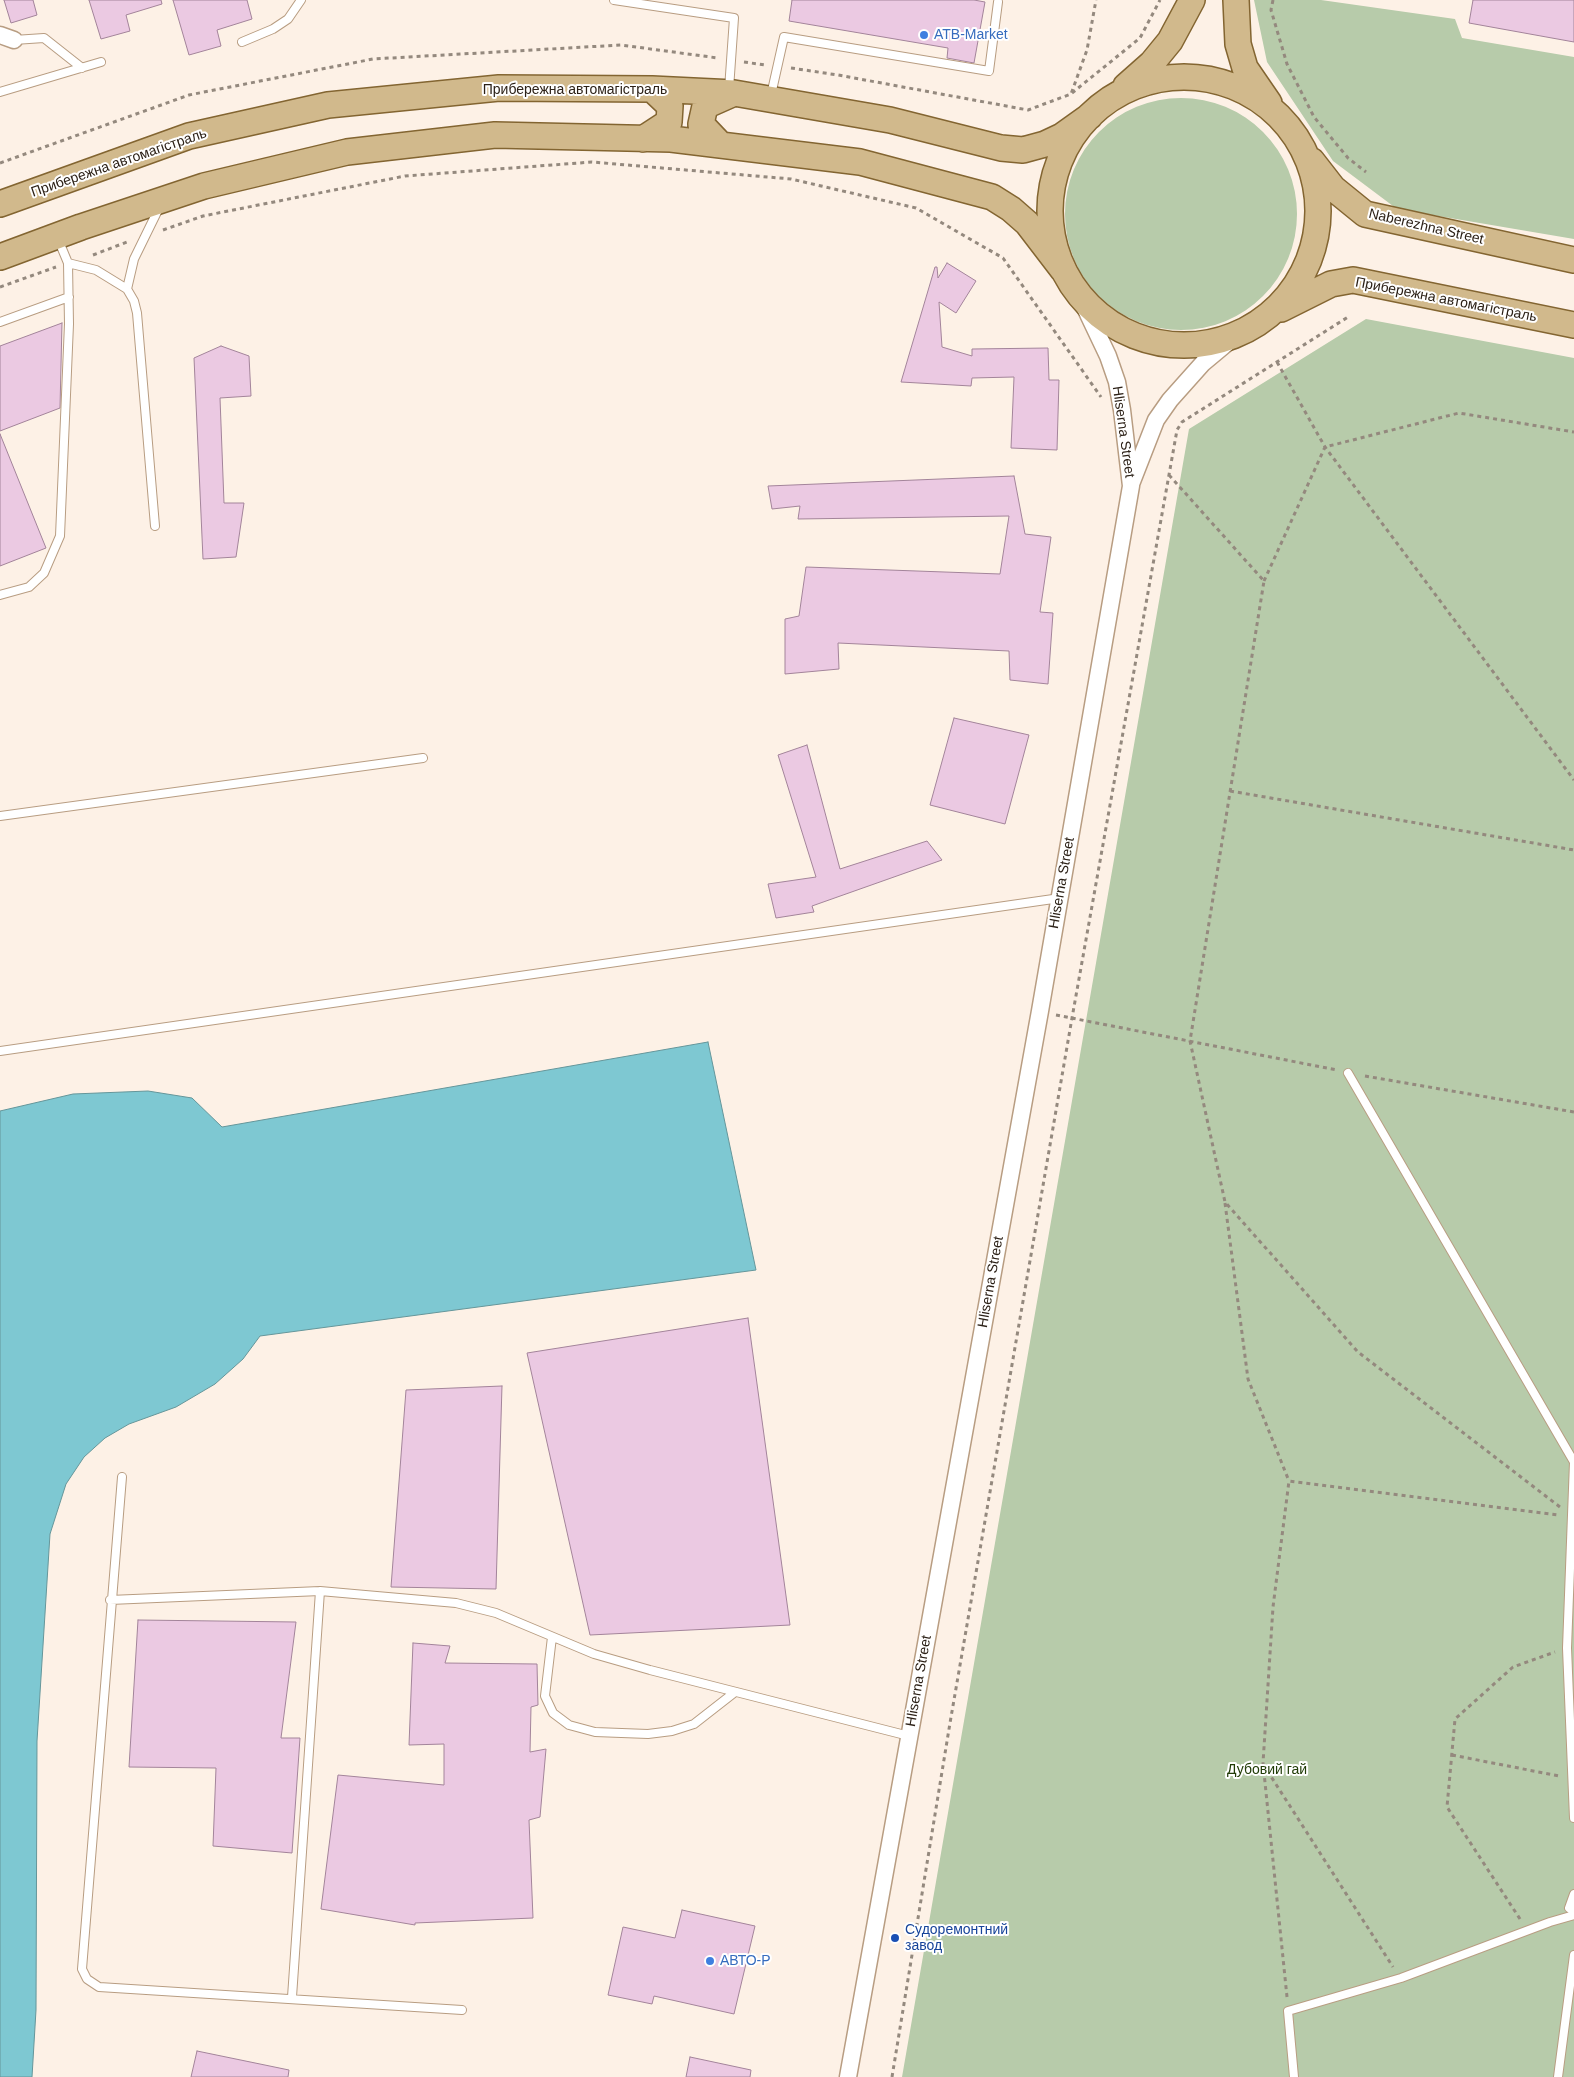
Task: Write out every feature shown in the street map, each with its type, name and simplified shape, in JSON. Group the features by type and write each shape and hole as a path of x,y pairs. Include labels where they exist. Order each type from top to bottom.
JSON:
{"main road":[{"path":"1115,96 1152,63 1170,42 1192,0"},
{"path":"1236,0 1238,44 1245,68 1286,124"},
{"name":"Прибережна автомагістраль","path":"0,204 189,136 328,105 498,88 652,88 732,93 890,120 1001,148 1023,150 1045,144 1062,136 1115,96 1146,83 1176,78 1207,79 1237,88 1257,100 1286,124 1303,150 1315,187 1318,210 1315,241 1300,276 1288,296 1266,318"},
{"path":"643,139 669,122 670,106 652,88"},
{"path":"719,143 701,124 705,106 732,93"},
{"name":"Прибережна автомагістраль","path":"1063,270 1052,230 1050,205 1055,172 1069,142 1090,116"},
{"name":"Прибережна автомагістраль","path":"0,257 204,186 347,152 495,135 643,139 719,143 860,162 992,198 1011,209 1027,224 1063,270 1079,295 1100,316 1124,332 1152,342 1182,346 1211,343 1239,334 1324,287 1353,280 1574,325"},
{"name":"Naberezhna Street","path":"1303,150 1333,188 1364,214 1574,260"}],"street":[{"name":"Hliserna Street","path":"1079,295 1108,356 1117,382 1131,486"},
{"name":"Hliserna Street","path":"848,2077 1040,1012 1131,486 1156,420 1170,400 1203,363 1239,334"}],"lane":[{"path":"242,42 273,29 288,18 301,0"},
{"path":"614,0 734,18 732,93"},
{"path":"770,100 784,37 989,71 998,2"},
{"path":"7,38 44,38 82,68"},
{"path":"0,92 101,62"},
{"path":"155,526 137,313 127,289 134,259 143,236 164,199"},
{"path":"0,595 29,587 44,573 60,536 69,297 68,263 57,236"},
{"path":"68,263 96,270 127,289"},
{"path":"0,322 69,297"},
{"path":"0,816 423,758"},
{"path":"0,1051 1060,898"},
{"path":"1348,1073 1574,1462 1567,1648 1574,1818"},
{"path":"122,1477 110,1600 82,1969 87,1979 99,1987 292,1997 462,2010"},
{"path":"110,1600 320,1591 456,1603 496,1614 594,1654 909,1736"},
{"path":"292,1997 320,1591"},
{"path":"552,1637 545,1696 553,1713 569,1725 595,1732 648,1734 672,1731 694,1724 735,1692"},
{"path":"1574,1894 1569,1908 1574,1910"},
{"path":"1294,2077 1288,2011 1400,1978 1527,1930 1574,1915"},
{"path":"1558,2077 1574,1955"}],"path":[{"path":"1071,94 1087,50 1096,0"},
{"path":"1028,110 1071,94 1140,38 1160,0"},
{"path":"1273,0 1270,10 1286,64 1314,117 1348,158 1366,172"},
{"path":"0,287 203,216 405,176 592,162 791,179 916,208 1003,258 1105,404"},
{"path":"892,2077 951,1713 1177,430 1182,422 1348,317"},
{"path":"1277,362 1325,447 1574,780"},
{"path":"1325,447 1458,413 1574,432"},
{"path":"1288,2011 1263,1764 1273,1606 1289,1481 1248,1379 1224,1202 1190,1041 1264,581 1325,447"},
{"path":"1169,475 1264,581"},
{"path":"1230,791 1574,850"},
{"path":"1040,1012 1348,1073 1574,1112"},
{"path":"1224,1202 1358,1352 1572,1517"},
{"path":"1289,1481 1572,1517"},
{"path":"1527,1930 1447,1807 1456,1719 1513,1667 1567,1648"},
{"path":"1452,1755 1572,1778"},
{"path":"1263,1764 1400,1978"}],"green space":[{"path":"1254,0 1321,0 1455,19 1462,38 1574,57 1574,239 1397,209 1333,161 1267,62"},
{"path":"1170,98 1192,98 1226,106 1236,111 1255,124 1271,140 1289,169 1295,191 1297,214 1295,237 1289,259 1278,279 1255,304 1226,322 1192,330 1170,330 1136,322 1126,317 1107,304 1091,288 1073,259 1065,225 1065,203 1073,169 1078,159 1091,140 1107,124 1136,106"},
{"name":"Дубовий гай","path":"1366,319 1574,358 1574,2077 902,2077 1189,429"}],"water":[{"path":"708,1042 756,1270 260,1336 243,1359 215,1384 176,1407 129,1424 105,1438 84,1457 66,1484 50,1534 37,1741 36,2010 32,2077 0,2077 0,1111 73,1094 148,1091 192,1098 222,1127"}],"building":[{"path":"4,0 33,0 37,15 11,23"},
{"path":"89,0 161,0 162,4 126,15 130,31 101,39"},
{"path":"173,0 247,0 252,19 217,30 221,46 189,55"},
{"name":"ATB-Market","path":"792,0 974,0 985,2 974,63 947,58 948,48 789,21"},
{"path":"1473,0 1574,0 1574,42 1469,23"},
{"path":"947,263 976,281 956,313 939,302 942,347 972,356 972,349 1048,348 1049,380 1059,380 1057,450 1011,448 1014,377 972,378 971,386 901,382 935,267 937,267 938,278"},
{"path":"62,323 60,408 0,431 0,346"},
{"path":"221,346 249,356 251,396 220,398 224,503 244,503 236,557 203,559 194,358"},
{"path":"0,434 46,548 0,566"},
{"path":"1014,476 1025,534 1051,537 1040,612 1053,613 1048,684 1010,680 1009,651 838,643 839,669 785,674 785,619 799,616 806,567 1000,574 1009,516 798,519 800,506 772,509 768,486"},
{"path":"954,718 1029,735 1005,824 930,805"},
{"path":"807,745 840,869 927,841 942,860 812,906 814,912 776,918 768,884 816,877 778,755"},
{"path":"748,1318 790,1625 590,1635 527,1353"},
{"path":"502,1386 496,1589 391,1587 406,1390"},
{"path":"138,1620 296,1622 281,1738 300,1738 292,1853 213,1846 216,1768 129,1767"},
{"path":"413,1643 450,1646 445,1663 537,1664 538,1705 531,1707 530,1752 546,1749 540,1817 529,1820 533,1918 415,1923 415,1925 321,1909 338,1775 444,1785 444,1744 409,1745"},
{"path":"682,1910 755,1926 734,2014 654,1996 652,2004 608,1995 623,1927 675,1938"},
{"path":"197,2051 289,2070 288,2077 191,2077"},
{"path":"690,2057 751,2070 750,2077 686,2077"}],"place":[{"name":"ATB-Market","path":"924,35"},
{"name":"Судоремонтний завод","path":"895,1938"},
{"name":"АВТО-Р","path":"710,1961"}]}
